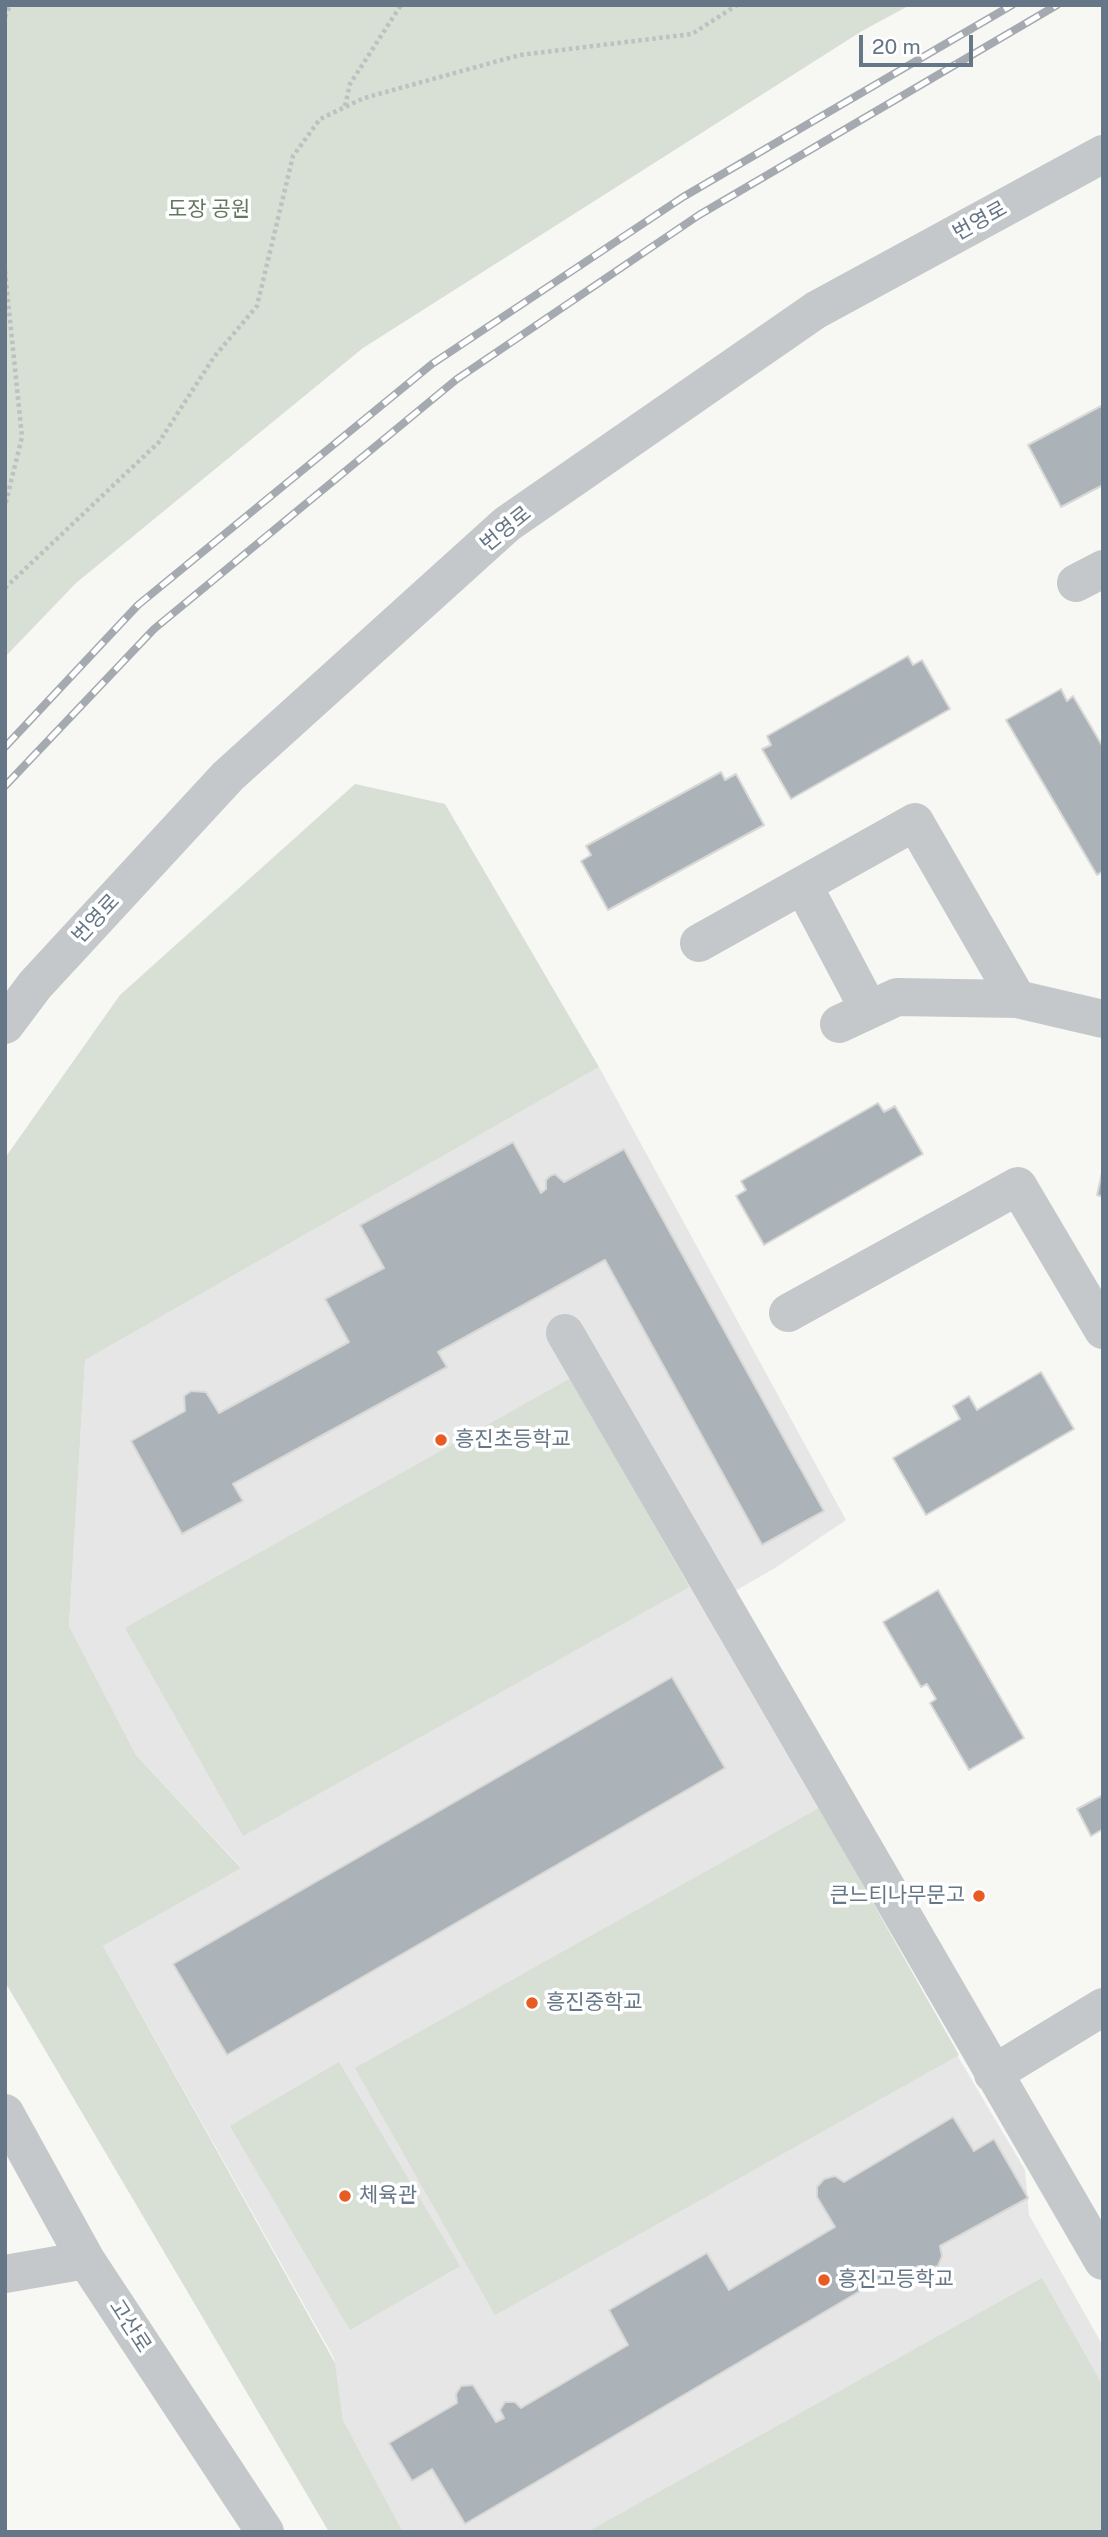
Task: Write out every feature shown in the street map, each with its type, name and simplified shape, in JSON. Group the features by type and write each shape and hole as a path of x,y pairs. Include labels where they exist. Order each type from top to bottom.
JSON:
{"street":[{"name":"번영로","path":"5,1025 35,985 228,776 507,524 816,310 1103,154"},
{"path":"699,943 915,822 1017,999"},
{"path":"803,885 854,1016 897,997 1017,999 1103,1019"},
{"path":"788,1312 1018,1186 1103,1330"},
{"path":"565,1333 1103,2261"},
{"path":"993,2074 1103,2007"},
{"name":"고산로","path":"5,2113 86,2260 265,2532"},
{"path":"5,2274 86,2260"}],"path":[{"path":"5,17 10,5"},
{"path":"345,107 350,84 401,5"},
{"path":"5,588 159,442 214,356 257,306 293,156 320,119 364,98 520,55 692,34 737,5"},
{"path":"5,271 22,437 5,506"}],"shaded area":[{"path":"599,1067 846,1520 775,1568 709,1606 960,2060 1025,2170 1029,2215 1103,2346 1103,2532 403,2532 343,2420 334,2358 103,1946 241,1867 136,1755 69,1626 85,1360"}],"green space":[{"name":"도장 공원","path":"5,5 910,5 862,31 363,348 76,583 5,657"},
{"path":"355,784 445,804 599,1067 85,1360 69,1626 136,1755 241,1868 103,1946 335,2363 343,2420 403,2532 329,2532 5,1982 5,1158 120,995"},
{"path":"571,1378 689,1587 243,1836 125,1628"},
{"path":"819,1808 959,2055 495,2315 355,2068"},
{"name":"체육관","path":"339,2062 460,2266 350,2330 230,2126"},
{"path":"1042,2278 1103,2386 1103,2532 591,2530"}],"building":[{"path":"1103,405 1103,485 1061,507 1028,445"},
{"path":"908,656 913,665 922,660 950,709 791,799 762,749 771,745 767,736"},
{"path":"1061,689 1067,701 1073,696 1103,747 1103,871 1097,875 1006,720"},
{"path":"721,772 725,780 736,774 764,825 608,910 581,861 591,855 586,846"},
{"path":"878,1103 884,1112 895,1106 923,1154 764,1245 736,1196 746,1190 741,1181"},
{"name":"흥진초등학교","path":"513,1142 541,1193 546,1189 546,1180 550,1176 555,1174 564,1182 624,1149 824,1511 762,1545 605,1260 438,1352 447,1367 233,1484 243,1501 182,1534 131,1441 185,1411 184,1396 191,1391 206,1392 219,1413 349,1342 325,1299 384,1268 360,1225"},
{"path":"1103,1168 1103,1197 1097,1195"},
{"path":"1041,1372 1074,1429 926,1515 893,1458 960,1419 953,1406 969,1396 977,1410"},
{"path":"938,1590 1024,1738 969,1770 930,1703 936,1699 927,1684 921,1687 883,1622"},
{"path":"672,1677 725,1768 227,2055 173,1964"},
{"path":"1103,1795 1103,1829 1091,1836 1077,1809"},
{"name":"흥진고등학교","path":"953,2117 974,2151 994,2139 1028,2198 940,2246 942,2256 938,2266 925,2269 918,2266 905,2274 894,2271 465,2524 432,2469 412,2481 389,2443 457,2403 456,2394 461,2386 473,2385 496,2422 504,2418 500,2410 505,2402 515,2402 521,2408 628,2345 609,2310 707,2253 729,2290 835,2227 817,2197 817,2187 824,2179 835,2176 844,2182"}],"railway":[{"path":"5,747 138,605 432,364 683,197 1012,5"},
{"path":"5,786 154,629 457,379 699,215 1057,5"}],"place":[{"name":"흥진초등학교","path":"441,1440"},
{"name":"큰느티나무문고","path":"979,1896"},
{"name":"흥진중학교","path":"532,2003"},
{"name":"체육관","path":"345,2196"},
{"name":"흥진고등학교","path":"824,2280"}]}
